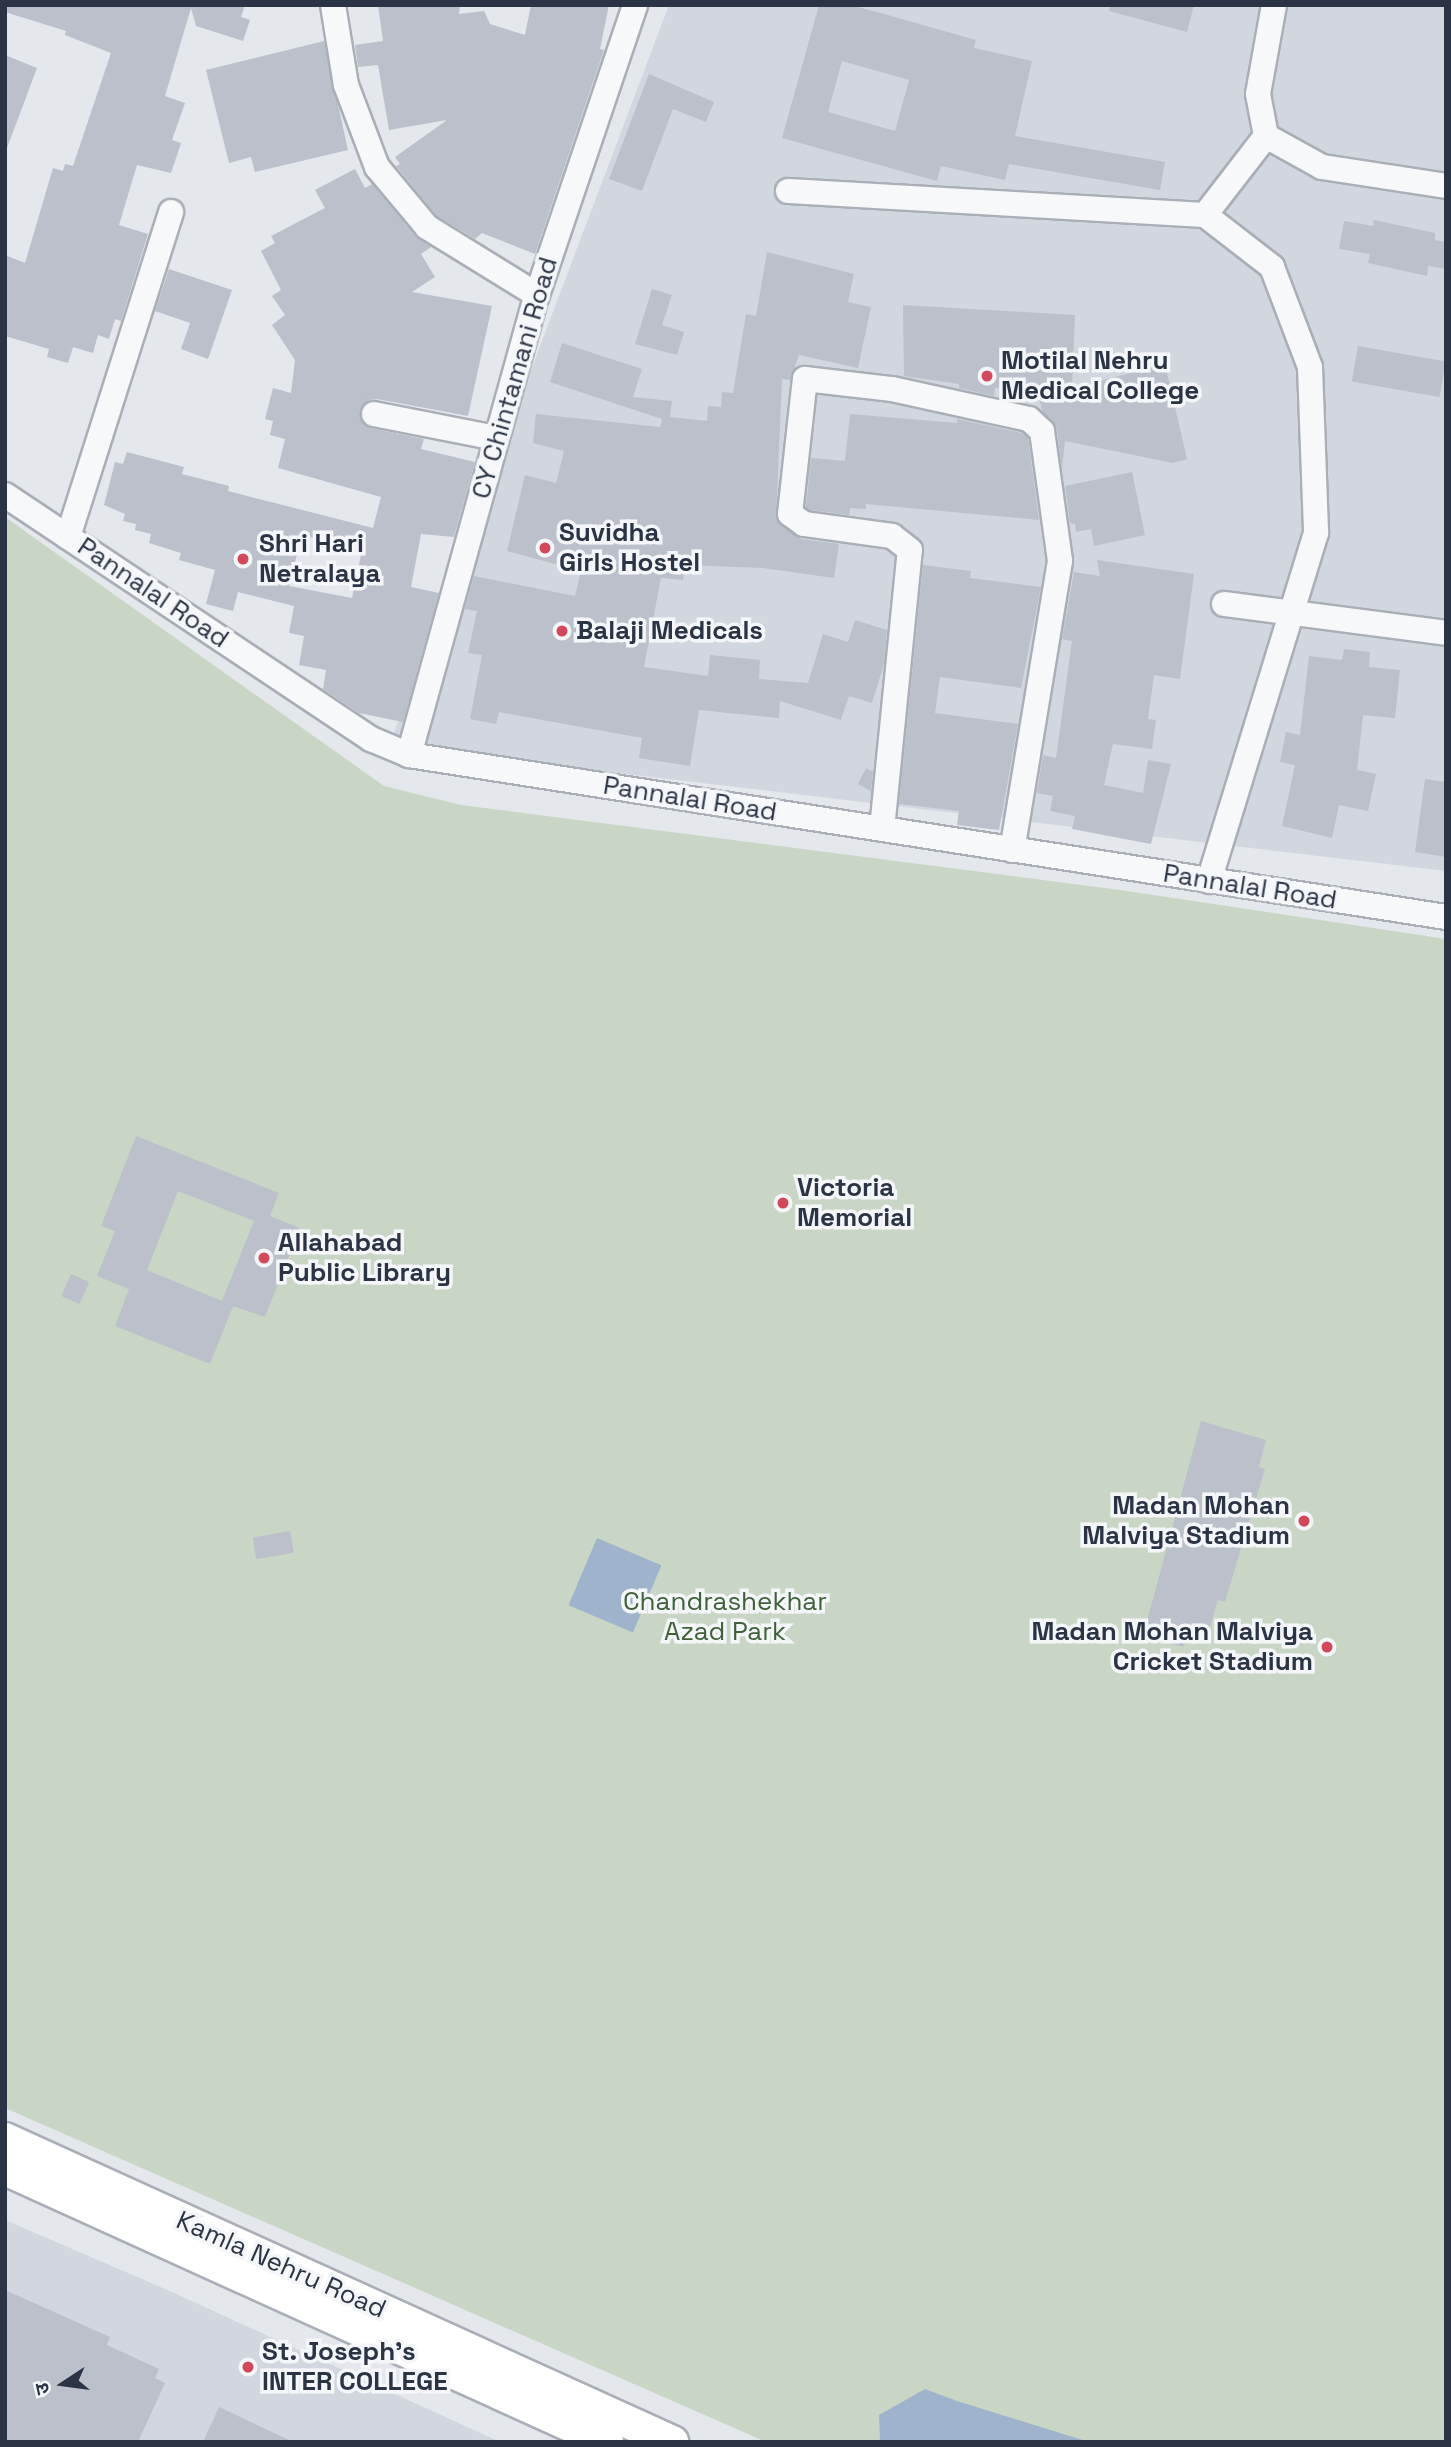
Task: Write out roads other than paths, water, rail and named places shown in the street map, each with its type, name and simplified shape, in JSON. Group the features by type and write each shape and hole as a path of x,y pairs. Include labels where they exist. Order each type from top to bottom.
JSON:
{"main road":[{"name":"Kamla Nehru Road","path":"5,2139 672,2442"},
{"name":"Kamla Nehru Road","path":"5,2169 607,2442"}],"street":[{"path":"333,5 346,85 377,167 427,227 537,295"},
{"name":"CY Chintamani Road","path":"409,755 537,295 635,5"},
{"path":"1205,215 1266,136 1258,94 1274,5"},
{"path":"1266,136 1322,167 1446,186"},
{"path":"788,191 1205,215 1272,267 1310,367 1316,533 1209,881"},
{"path":"68,537 171,212"},
{"path":"882,829 911,550 892,536 804,524 790,514 804,379 892,389 1017,416 1029,419 1042,431 1060,562 1012,850"},
{"path":"374,414 496,438"},
{"name":"Pannalal Road","path":"5,495 371,739 409,755 1446,917"},
{"path":"1224,604 1446,633"}],"water":[{"path":"597,1538 661,1565 633,1633 568,1605"},
{"path":"925,2389 1089,2442 880,2442 879,2415"}],"place":[{"name":"Motilal Nehru Medical College","path":"987,376"},
{"name":"Suvidha Girls Hostel","path":"545,548"},
{"name":"Shri Hari Netralaya","path":"243,559"},
{"name":"Balaji Medicals","path":"562,631"},
{"name":"Victoria Memorial","path":"783,1203"},
{"name":"Allahabad Public Library","path":"264,1258"},
{"name":"Madan Mohan Malviya Stadium","path":"1304,1521"},
{"name":"Madan Mohan Malviya Cricket Stadium","path":"1327,1647"},
{"name":"St. Joseph's INTER COLLEGE","path":"248,2367"}],"park label":[{"name":"Chandrashekhar Azad Park","path":"725,1617"}]}
